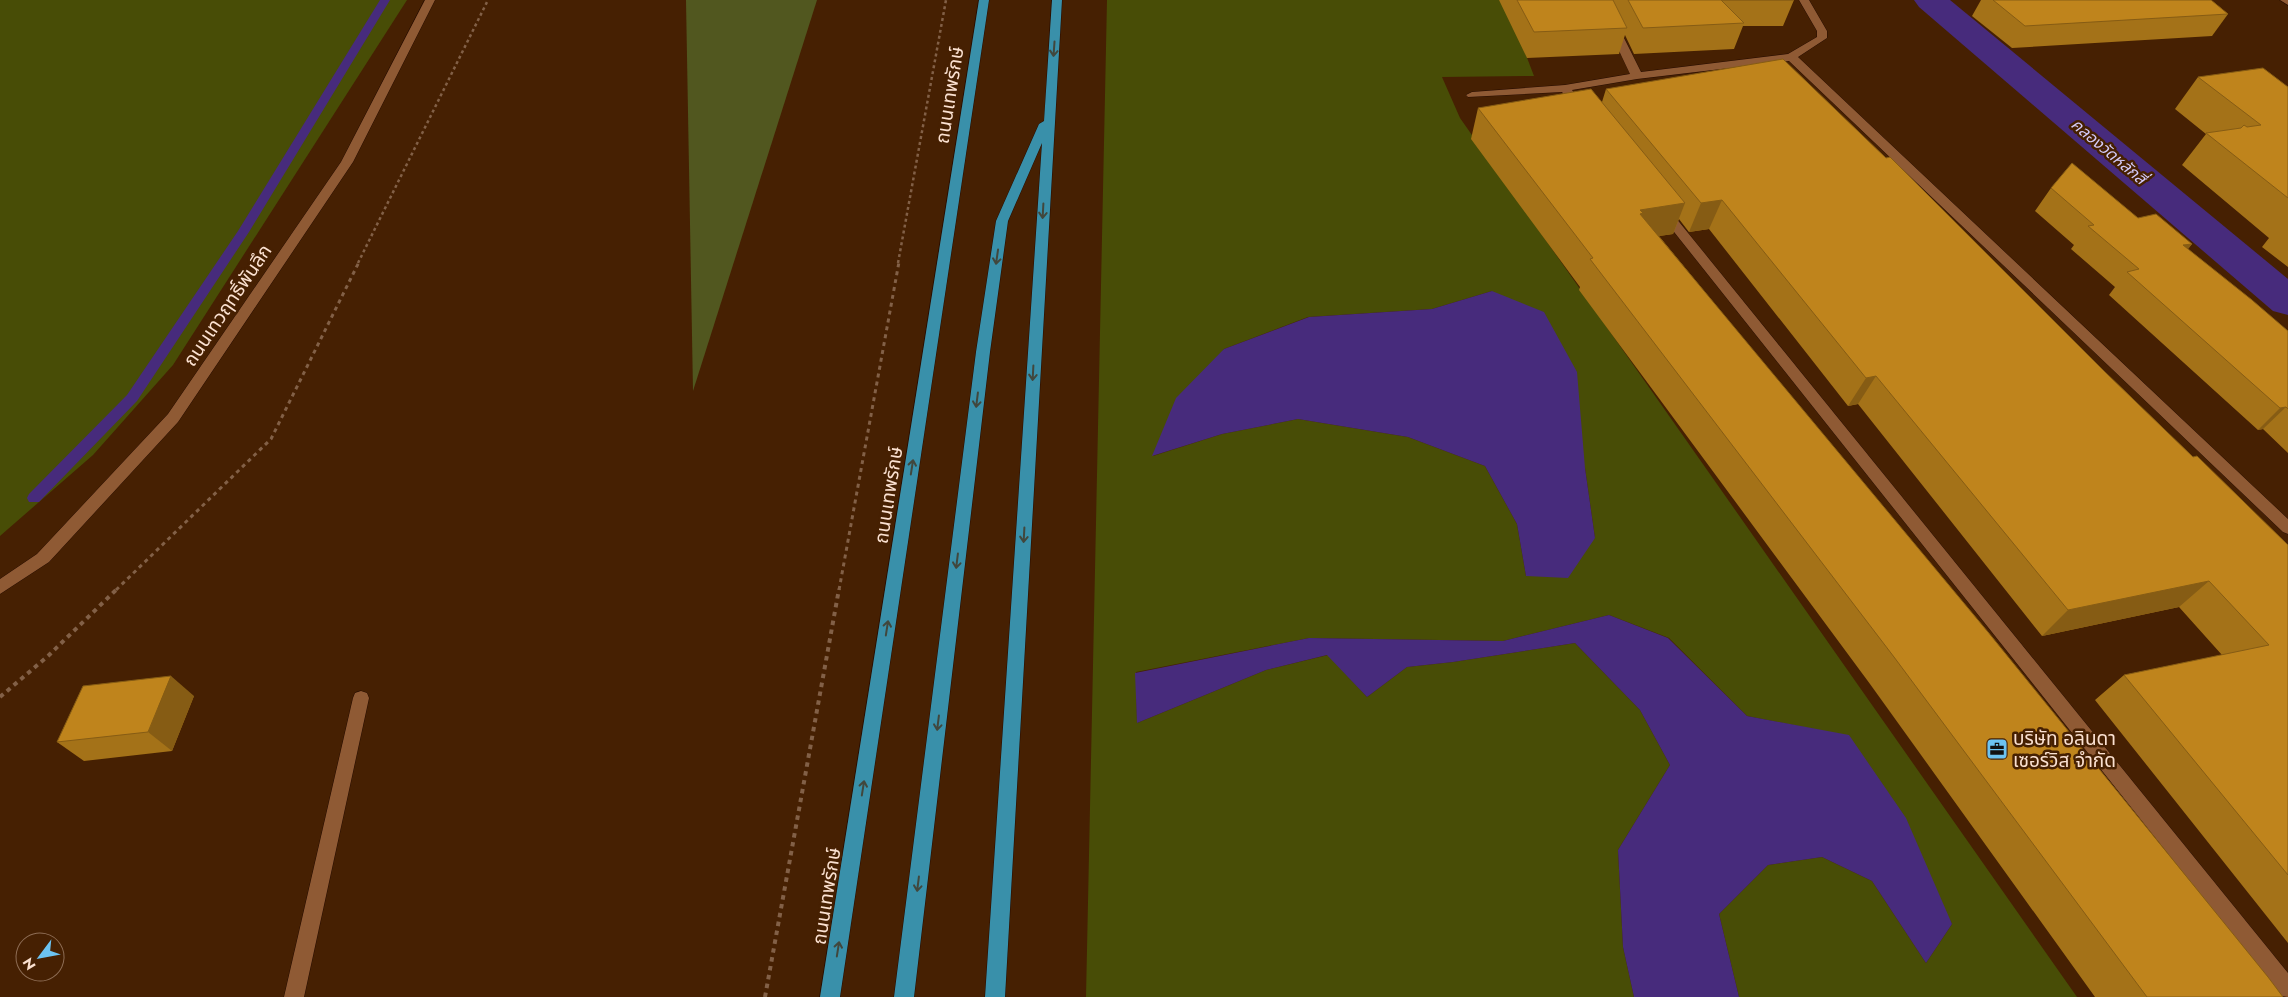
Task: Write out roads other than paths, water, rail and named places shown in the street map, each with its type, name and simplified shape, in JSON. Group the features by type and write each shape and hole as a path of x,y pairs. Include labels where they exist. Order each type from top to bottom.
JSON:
{"main road":[{"name":"ถนนเทพรักษ์","path":"830,997 984,0"},
{"path":"996,997 1057,0"},
{"path":"904,997 983,352 1002,221 1049,113"}],"street":[{"name":"ถนนเทวฤทธิ์พันลึก","path":"0,588 43,558 173,418 347,162 430,0"},
{"path":"1600,0 1637,76"},
{"path":"1472,95 1565,88 1637,76 1791,57 1822,38 1822,31 1804,0"},
{"path":"1791,57 2288,528"},
{"path":"1565,88 1590,119"},
{"path":"1652,197 2288,989"},
{"path":"294,997 361,698"}],"waterway":[{"path":"34,498 132,398 243,232 385,0"},
{"name":"คลองวัดหลักสี่","path":"1930,0 2288,301"}],"place":[{"name":"บริษัท อลินดา เซอร์วิส จำกัด","path":"1997,749"}]}
